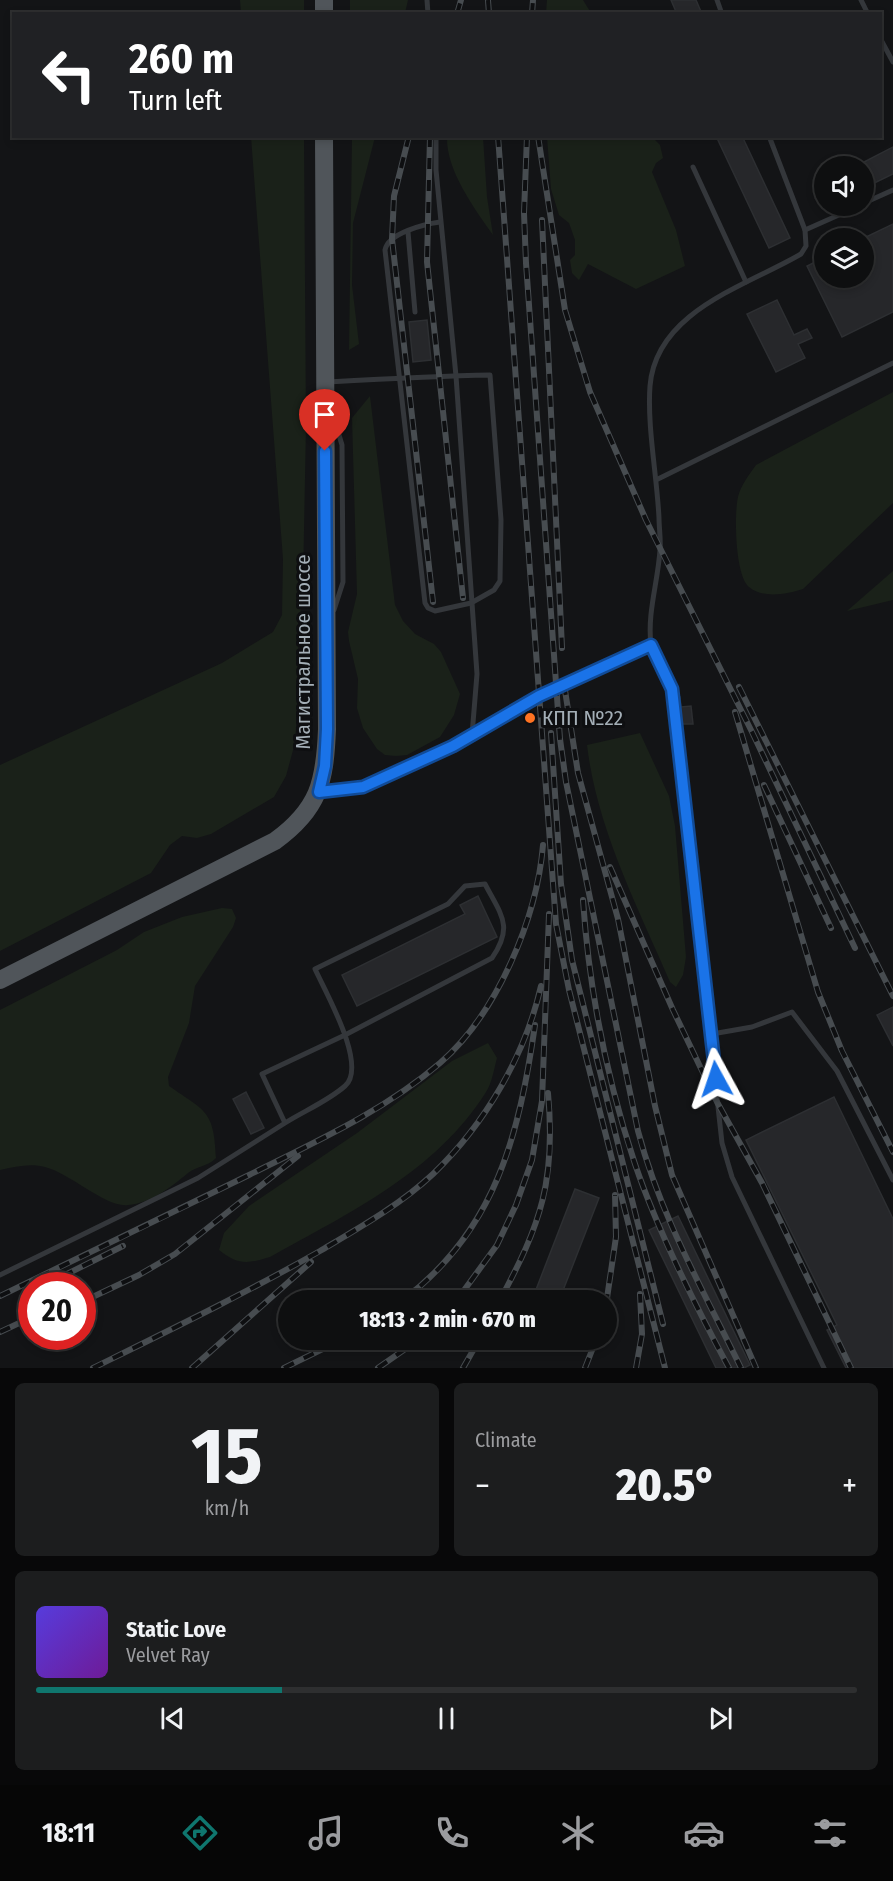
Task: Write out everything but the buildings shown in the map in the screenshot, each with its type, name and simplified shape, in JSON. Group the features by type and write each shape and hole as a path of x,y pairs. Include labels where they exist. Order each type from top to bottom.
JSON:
{"main road":[{"name":"Магистральное шоссе","path":"0,980 275,841 294,827 319,792 325,766 327,628 323,382 324,138"}],"lane":[{"path":"882,42 893,62"},
{"path":"436,138 440,222 456,376 477,674 472,735"},
{"path":"770,138 805,230 806,246 801,254 710,302 686,320 668,338 656,358 650,385 650,405 658,478 660,549 650,621 651,645 672,689 678,762 712,1034 718,1122 729,1169 824,1368"},
{"path":"693,167 746,282"},
{"path":"874,199 893,190"},
{"path":"805,230 836,216"},
{"path":"323,382 398,379 456,376 490,375 501,510 500,581 494,590 471,603 435,610 428,608 425,603 398,379 385,250 388,242 408,232 440,222"},
{"path":"408,232 415,312"},
{"path":"658,478 893,363"},
{"path":"319,792 363,787 472,735 539,696 651,645"},
{"path":"0,1275 198,1178 345,1086 350,1080 354,1066 345,1035 315,969 448,904 465,886 485,884 505,923 504,940 492,958 345,1035 262,1074 285,1123"},
{"path":"712,1034 753,1027 792,1012 837,1071 893,1180"}],"shaded area":[{"path":"240,0 304,0 304,12 241,12"},
{"path":"350,0 408,0 405,12 350,12"},
{"path":"547,0 583,0 590,12 546,12"},
{"path":"251,138 304,138 306,426 303,583 298,638 299,678 295,743 286,776 274,797 211,834 197,838 182,836 170,845 151,873 0,951 0,765 222,663 273,632 282,615 283,559"},
{"path":"352,138 375,138 353,223 352,285 359,344 349,350"},
{"path":"447,138 483,138 487,197 493,235 456,175 448,150"},
{"path":"547,138 653,138 660,145 663,158 656,163 652,172 676,230 685,266 636,289 588,264 579,280 572,273 570,260 575,255 575,240 569,223 559,215 551,189"},
{"path":"893,392 893,503 803,589 783,594 768,594 749,587 744,581 738,558 736,517 739,493 756,465"},
{"path":"370,396 395,605 403,621 415,634 434,644 441,652 460,694 454,715 440,737 407,755 396,756 385,755 377,749 363,728 357,708 358,679 348,632 357,594 352,418"},
{"path":"893,571 893,600 847,611"},
{"path":"640,733 669,796 675,826 686,957 683,975 676,987 670,982 609,837 592,776 587,745"},
{"path":"222,908 232,909 236,918 233,927 195,986 189,1023 168,1077 169,1086 206,1114 213,1130 216,1158 191,1171 153,1198 128,1205 109,1201 55,1170 45,1167 28,1165 0,1170 0,1010 117,950 144,932 182,917"},
{"path":"488,1043 497,1058 488,1088 466,1120 417,1168 360,1207 270,1257 243,1262 219,1250 224,1233 249,1206 357,1133 452,1061"}],"railway":[{"path":"458,12 461,0"},
{"path":"488,0 489,12"},
{"path":"532,12 533,0"},
{"path":"408,138 394,196 392,239 433,602"},
{"path":"430,138 427,262 463,598"},
{"path":"498,138 556,924 569,990 665,1368"},
{"path":"527,138 524,213 526,263 560,739 566,782 638,1131 647,1162 670,1222 741,1368"},
{"path":"538,138 565,310 590,392 646,520 752,732 855,948"},
{"path":"542,220 562,648"},
{"path":"564,684 578,773 618,919 655,1106 672,1175 756,1368"},
{"path":"739,687 893,996"},
{"path":"735,712 818,992 842,1051 893,1152"},
{"path":"551,733 561,884 572,960 663,1324"},
{"path":"764,785 831,928"},
{"path":"0,1296 324,1138 396,1096 440,1063 461,1043 479,1019 511,963 532,903 543,845"},
{"path":"610,867 673,1010 717,1102 762,1183 851,1368"},
{"path":"583,900 590,967 601,1034 625,1132 644,1190 666,1242 729,1368"},
{"path":"464,1290 497,1245 516,1205 532,1160 542,1101 549,914"},
{"path":"93,1368 320,1251 379,1216 433,1174 470,1133 486,1111 514,1063 525,1038 541,986"},
{"path":"415,1290 435,1273 461,1243 498,1177 521,1105 535,1025"},
{"path":"505,1290 526,1248 542,1201 550,1151 548,1093"},
{"path":"96,1295 139,1275 175,1254 298,1156"},
{"path":"608,1290 616,1237 615,1195"},
{"path":"71,1272 123,1246"},
{"path":"192,1368 311,1262"},
{"path":"636,1368 642,1334 640,1294"},
{"path":"0,1332 18,1324"},
{"path":"284,1368 321,1350"},
{"path":"378,1368 404,1350"},
{"path":"463,1368 473,1350"},
{"path":"585,1368 592,1350"}],"place":[{"name":"КПП №22","path":"530,718"}],"route":[{"path":"325,451 327,729 325,766 319,792 363,787 453,746 539,696 651,645 672,689 678,762 716,1079"}]}
